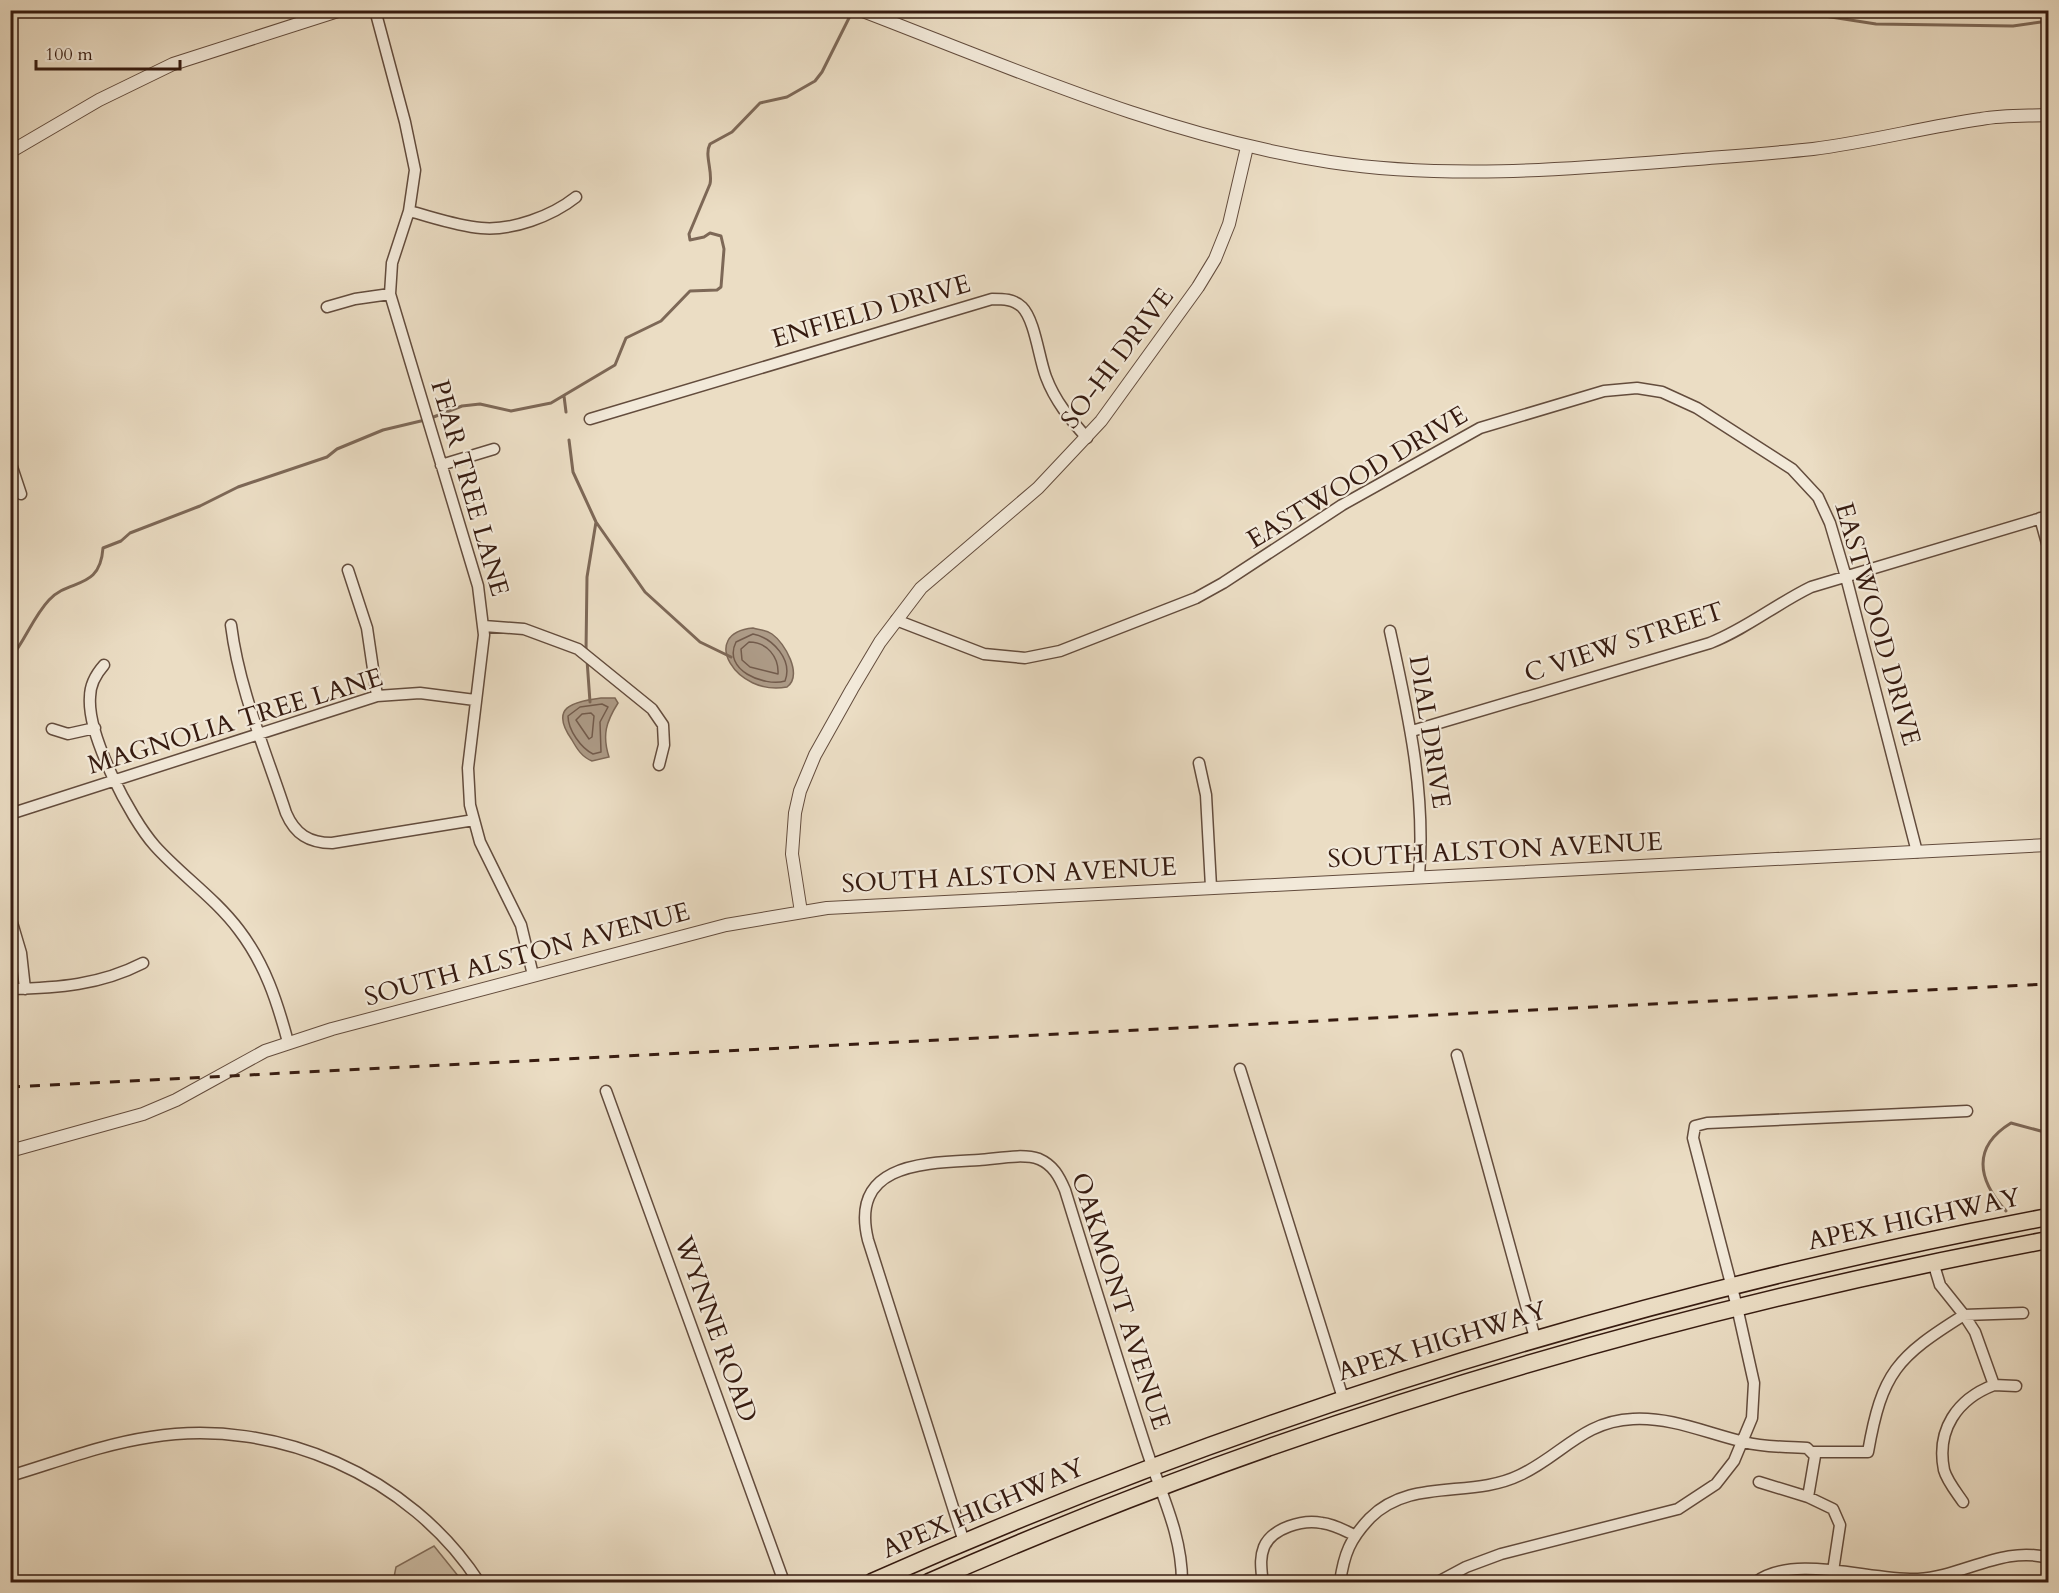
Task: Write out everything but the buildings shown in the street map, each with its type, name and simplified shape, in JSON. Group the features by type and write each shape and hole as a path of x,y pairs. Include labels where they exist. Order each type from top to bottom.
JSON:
{"main road":[{"name":"APEX HIGHWAY","path":"872,1582 964,1542 1153,1467 1343,1398 1535,1338 1732,1286 1878,1251 2049,1216"},
{"name":"APEX HIGHWAY","path":"929,1582 1161,1487 1288,1440 1483,1377 1737,1307 1933,1262 2049,1240"}],"street":[{"path":"10,152 100,100 173,63 341,10"},
{"name":"PEAR TREE LANE","path":"375,10 415,170 409,212 392,263 390,294 478,586 484,626 468,768 474,820 484,850 510,898 521,926 533,975"},
{"path":"860,10 1143,117 1247,147 1333,162 1410,169 1481,171 1590,167 1815,148 1985,118 2049,115"},
{"name":"SO-HI DRIVE","path":"801,912 792,854 795,813 800,791 828,732 896,620 939,571 1038,488 1087,438 1198,287 1215,259 1229,224 1247,147"},
{"path":"409,212 481,228 504,227 564,207 576,197"},
{"path":"327,307 355,299 390,294"},
{"name":"ENFIELD DRIVE","path":"590,419 891,328 992,299 1003,299 1012,300 1025,311 1040,361 1054,394 1087,438"},
{"name":"EASTWOOD DRIVE","path":"896,620 984,654 1025,658 1060,651 1166,612 1205,593 1342,505 1467,434 1565,402 1619,388 1650,389 1672,395 1697,408 1792,469 1809,486 1823,507 1846,577 1917,852"},
{"path":"441,465 494,449"},
{"path":"10,461 21,494"},
{"path":"2044,517 2049,547"},
{"name":"C VIEW STREET","path":"1412,731 1710,643 1738,631 1796,594 2044,517"},
{"path":"348,570 367,628 377,696"},
{"path":"231,625 235,656 292,826 309,839 332,843 474,820"},
{"path":"484,626 524,629 578,649 652,709 663,725 664,745 659,765"},
{"name":"DIAL DRIVE","path":"1390,631 1412,731 1420,804 1419,876"},
{"path":"104,665 97,673 90,696 95,728 114,780 131,813 154,845 212,899 248,942 273,990 288,1042"},
{"name":"MAGNOLIA TREE LANE","path":"10,814 377,696 420,693 476,700"},
{"path":"52,729 68,734 95,728"},
{"path":"1199,764 1206,795 1211,887"},
{"name":"SOUTH ALSTON AVENUE","path":"10,1151 143,1114 176,1100 265,1051 288,1042 726,925 801,912 891,903 2049,845"},
{"path":"10,916 21,952 25,989"},
{"path":"10,989 74,987 105,980 143,963"},
{"path":"1457,1055 1535,1338"},
{"path":"1240,1069 1343,1398"},
{"name":"WYNNE ROAD","path":"606,1090 784,1582"},
{"path":"1438,1582 1466,1567 1502,1554 1678,1509 1716,1484 1734,1461 1752,1419 1755,1396 1732,1286 1693,1138 1695,1126 1707,1123 1967,1111"},
{"name":"OAKMONT AVENUE","path":"964,1542 865,1229 864,1214 868,1198 882,1179 893,1171 930,1162 1036,1158 1053,1169 1065,1190 1182,1557 1182,1582"},
{"path":"1933,1262 1940,1285 1975,1332 1994,1385"},
{"path":"1340,1582 1342,1564 1354,1535 1381,1508 1400,1497 1422,1491 1468,1489 1504,1482 1539,1464 1572,1439 1609,1423 1655,1419 1744,1442 1807,1448 1814,1452 1868,1452 1875,1410 1882,1389 1895,1369 1914,1349 1964,1315 2023,1313"},
{"path":"1963,1503 1944,1472 1942,1449 1947,1425 1959,1406 1975,1392 1994,1385 2016,1386"},
{"path":"10,1476 119,1443 151,1437 215,1434 271,1441 323,1456 373,1481 394,1495 434,1528 479,1582"},
{"path":"1808,1497 1815,1464 1814,1452"},
{"path":"1759,1482 1808,1497 1833,1509 1838,1517 1840,1535 1833,1571"},
{"path":"1262,1576 1261,1558 1265,1544 1275,1534 1295,1524 1323,1522 1354,1535"},
{"path":"1756,1582 1774,1573 1807,1568 1874,1578 1918,1579 1944,1576 2018,1556 2049,1558"}],"shaded area":[{"path":"434,1546 463,1582 393,1582 396,1567"}],"water":[{"path":"753,628 772,634 787,652 793,667 793,675 787,687 769,688 752,683 739,674 730,663 726,652 728,641 737,632"},
{"path":"601,698 615,698 618,703 606,729 609,757 592,761 578,750 565,729 563,713 573,704"}],"waterway":[{"path":"431,418 462,406 480,404 511,411 551,403 615,365 626,338 661,321 690,291 717,290 721,287 724,249 721,236 710,233 690,240 689,234 710,184 708,148 710,144 732,132 760,103 787,97 815,81 822,72 853,10"},
{"path":"1786,10 1876,24 2013,26 2048,21"},
{"path":"564,396 566,412"},
{"path":"10,659 49,600 57,593 90,578 96,571 101,562 103,548 121,541 130,533 200,506 238,487 327,457 337,449 383,430 425,420"},
{"path":"569,440 573,472 596,522 645,592 700,642 731,657"},
{"path":"586,651 587,577 596,522"},
{"path":"587,660 590,702"},
{"path":"2006,1211 1996,1199 1985,1175 1983,1164 1990,1142 1998,1132 2011,1123 2048,1133"}],"railway":[{"path":"10,1087 2048,984"}]}
